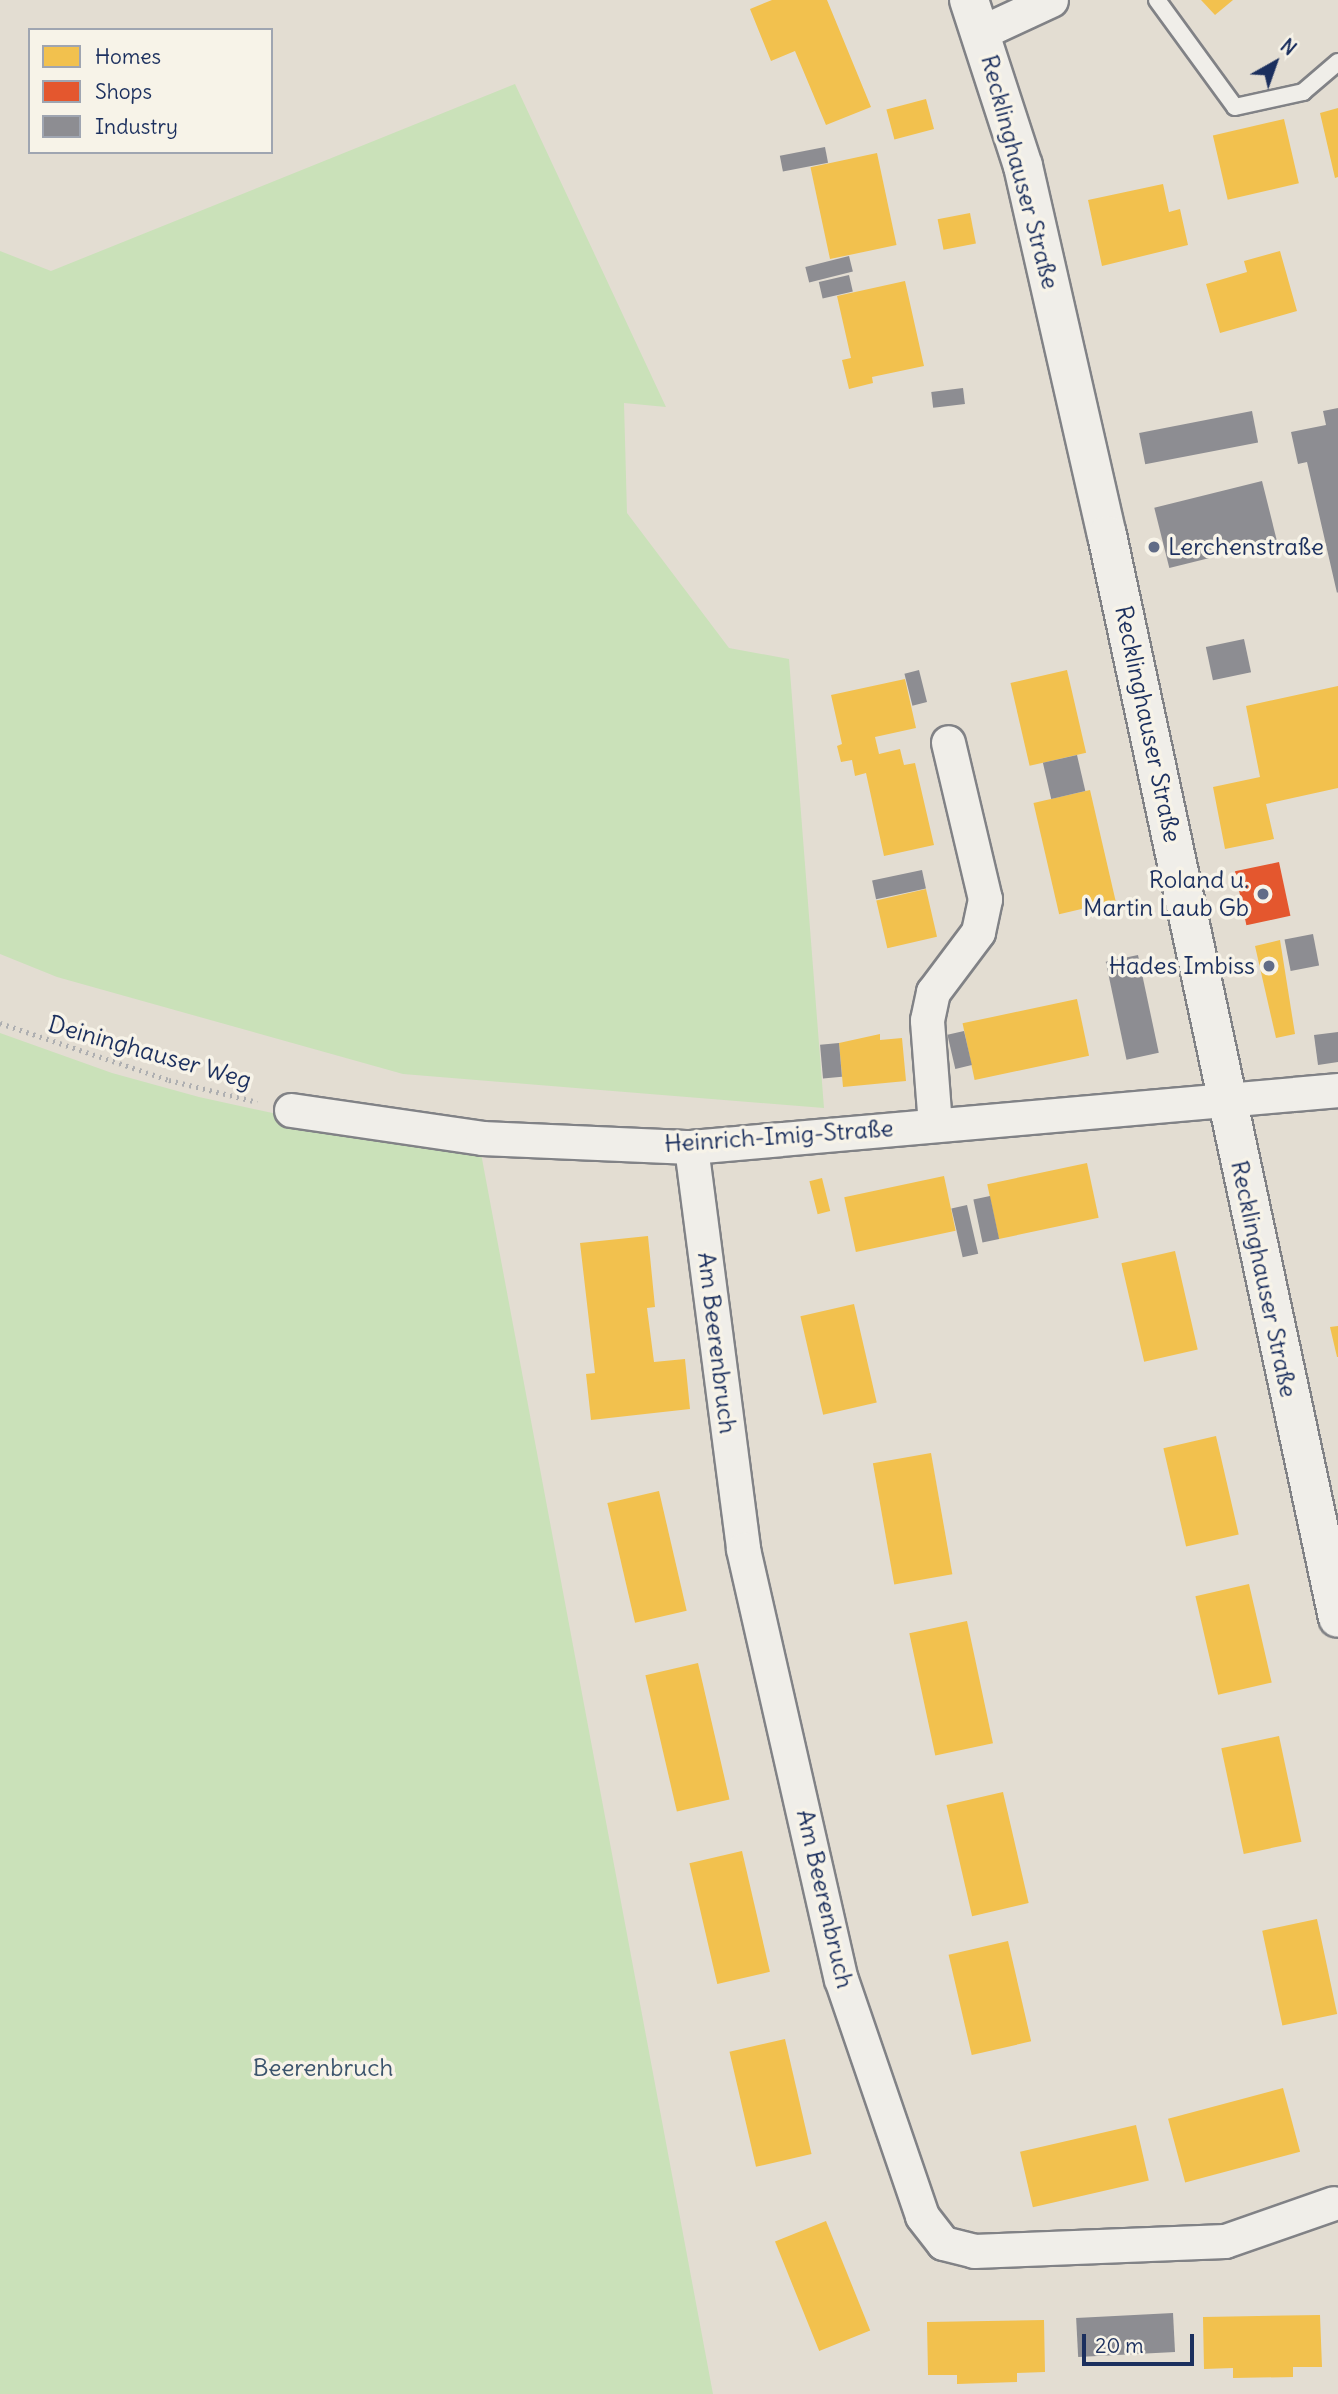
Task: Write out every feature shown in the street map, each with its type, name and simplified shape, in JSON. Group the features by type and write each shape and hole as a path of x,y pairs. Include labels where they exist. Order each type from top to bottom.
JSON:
{"main road":[{"name":"Recklinghauser Straße","path":"976,16 1023,166 1104,522 1225,1099 1338,1618"}],"street":[{"path":"976,16 1051,0"},
{"path":"935,1125 927,1020 933,992 978,932 985,899 947,742"},
{"path":"1225,1099 1338,1090"},
{"name":"Heinrich-Imig-Straße","path":"291,1110 482,1138 691,1147 1225,1099"},
{"name":"Am Beerenbruch","path":"691,1147 743,1549 841,1979 922,2216 943,2243 974,2251 1224,2242 1335,2203"}],"lane":[{"path":"1157,0 1235,107 1303,92 1338,62"}],"path":[{"name":"Deininghauser Weg","path":"0,1023 169,1080 291,1110"}],"green space":[{"path":"515,84 666,407 624,403 627,513 729,648 789,659 824,1108 403,1074 57,977 0,954 0,251 51,271"},
{"name":"Beerenbruch","path":"0,1033 112,1073 199,1097 291,1117 480,1148 713,2394 0,2394"}],"building: Homes":[{"path":"772,0 827,0 871,107 826,125 795,51 771,61 750,9"},
{"path":"1201,0 1233,0 1215,15"},
{"path":"926,99 934,129 894,140 886,110"},
{"path":"1338,108 1338,177 1335,178 1320,113"},
{"path":"1284,119 1299,183 1228,200 1213,135"},
{"path":"877,153 897,245 830,259 810,167"},
{"path":"1163,184 1169,212 1180,209 1188,245 1102,266 1088,200"},
{"path":"970,213 976,243 944,250 938,219"},
{"path":"1280,251 1297,311 1220,333 1206,284 1247,272 1244,261"},
{"path":"905,281 924,366 872,377 873,383 849,389 842,360 851,358 837,296"},
{"path":"1067,670 1086,753 1030,766 1010,683"},
{"path":"905,679 916,728 875,737 879,754 900,749 904,765 915,763 934,845 884,856 866,773 855,776 852,760 841,762 837,746 842,744 831,695"},
{"path":"1338,686 1338,788 1266,804 1274,839 1225,849 1213,787 1260,777 1246,706"},
{"path":"1090,790 1116,901 1059,914 1033,803"},
{"path":"926,889 937,937 887,948 876,900"},
{"path":"1280,940 1295,1034 1276,1038 1255,946"},
{"path":"1077,999 1089,1056 975,1080 963,1023"},
{"path":"880,1034 880,1040 902,1038 906,1081 843,1087 839,1043"},
{"path":"1087,1163 1099,1218 999,1239 987,1184"},
{"path":"944,1176 956,1231 856,1252 844,1197"},
{"path":"822,1178 830,1211 818,1214 809,1181"},
{"path":"648,1236 655,1307 647,1308 654,1362 685,1359 690,1409 591,1420 586,1374 595,1373 580,1243"},
{"path":"1175,1251 1198,1349 1144,1362 1121,1263"},
{"path":"854,1304 877,1402 823,1415 800,1316"},
{"path":"1338,1326 1338,1357 1337,1357 1330,1327"},
{"path":"1216,1436 1239,1534 1186,1547 1163,1448"},
{"path":"931,1453 952,1574 894,1584 873,1463"},
{"path":"659,1491 687,1611 635,1623 607,1503"},
{"path":"1249,1584 1272,1682 1218,1695 1195,1596"},
{"path":"967,1621 993,1743 935,1756 909,1633"},
{"path":"698,1663 729,1799 677,1812 645,1675"},
{"path":"1279,1736 1301,1842 1244,1854 1221,1748"},
{"path":"1003,1792 1029,1903 972,1916 946,1805"},
{"path":"742,1851 770,1972 717,1984 689,1863"},
{"path":"1317,1919 1337,2014 1282,2026 1262,1931"},
{"path":"1008,1941 1031,2041 972,2055 949,1955"},
{"path":"785,2039 812,2154 756,2167 729,2052"},
{"path":"1283,2088 1300,2152 1185,2183 1168,2119"},
{"path":"1136,2125 1149,2181 1033,2207 1020,2152"},
{"path":"826,2221 870,2330 819,2351 775,2242"},
{"path":"1320,2315 1322,2367 1293,2367 1293,2377 1233,2378 1233,2368 1204,2369 1203,2317"},
{"path":"1044,2320 1045,2372 1017,2373 1017,2382 957,2384 957,2375 928,2375 927,2322"}],"building: Shops":[{"name":"Roland u. Martin Laub Gb","path":"1279,862 1290,916 1246,925 1235,871"}],"building: Industry":[{"path":"825,147 828,163 783,171 780,156"},
{"path":"849,256 853,272 809,282 805,267"},
{"path":"849,275 853,292 823,299 819,282"},
{"path":"963,388 965,404 933,408 931,392"},
{"path":"1338,408 1337,593 1307,462 1298,464 1291,432 1326,425 1323,411"},
{"path":"1252,411 1258,442 1145,464 1139,433"},
{"path":"1262,481 1277,541 1169,568 1154,508"},
{"path":"1244,639 1251,672 1213,680 1206,647"},
{"path":"919,670 927,702 912,706 904,674"},
{"path":"1077,755 1085,791 1051,799 1043,763"},
{"path":"922,870 926,889 876,899 872,881"},
{"path":"1313,934 1319,965 1291,971 1285,940"},
{"path":"1138,955 1159,1053 1127,1060 1106,962"},
{"path":"964,1031 972,1065 955,1069 947,1035"},
{"path":"1338,1032 1338,1062 1318,1065 1314,1035"},
{"path":"839,1043 842,1077 823,1079 820,1045"},
{"path":"990,1196 999,1239 983,1243 973,1200"},
{"path":"967,1205 978,1254 963,1257 951,1209"},
{"path":"1173,2313 1175,2352 1078,2357 1076,2318"}],"place":[{"name":"Lerchenstraße","path":"1154,547"},
{"name":"Roland u. Martin Laub Gb","path":"1263,894"},
{"name":"Hades Imbiss","path":"1269,966"}]}
